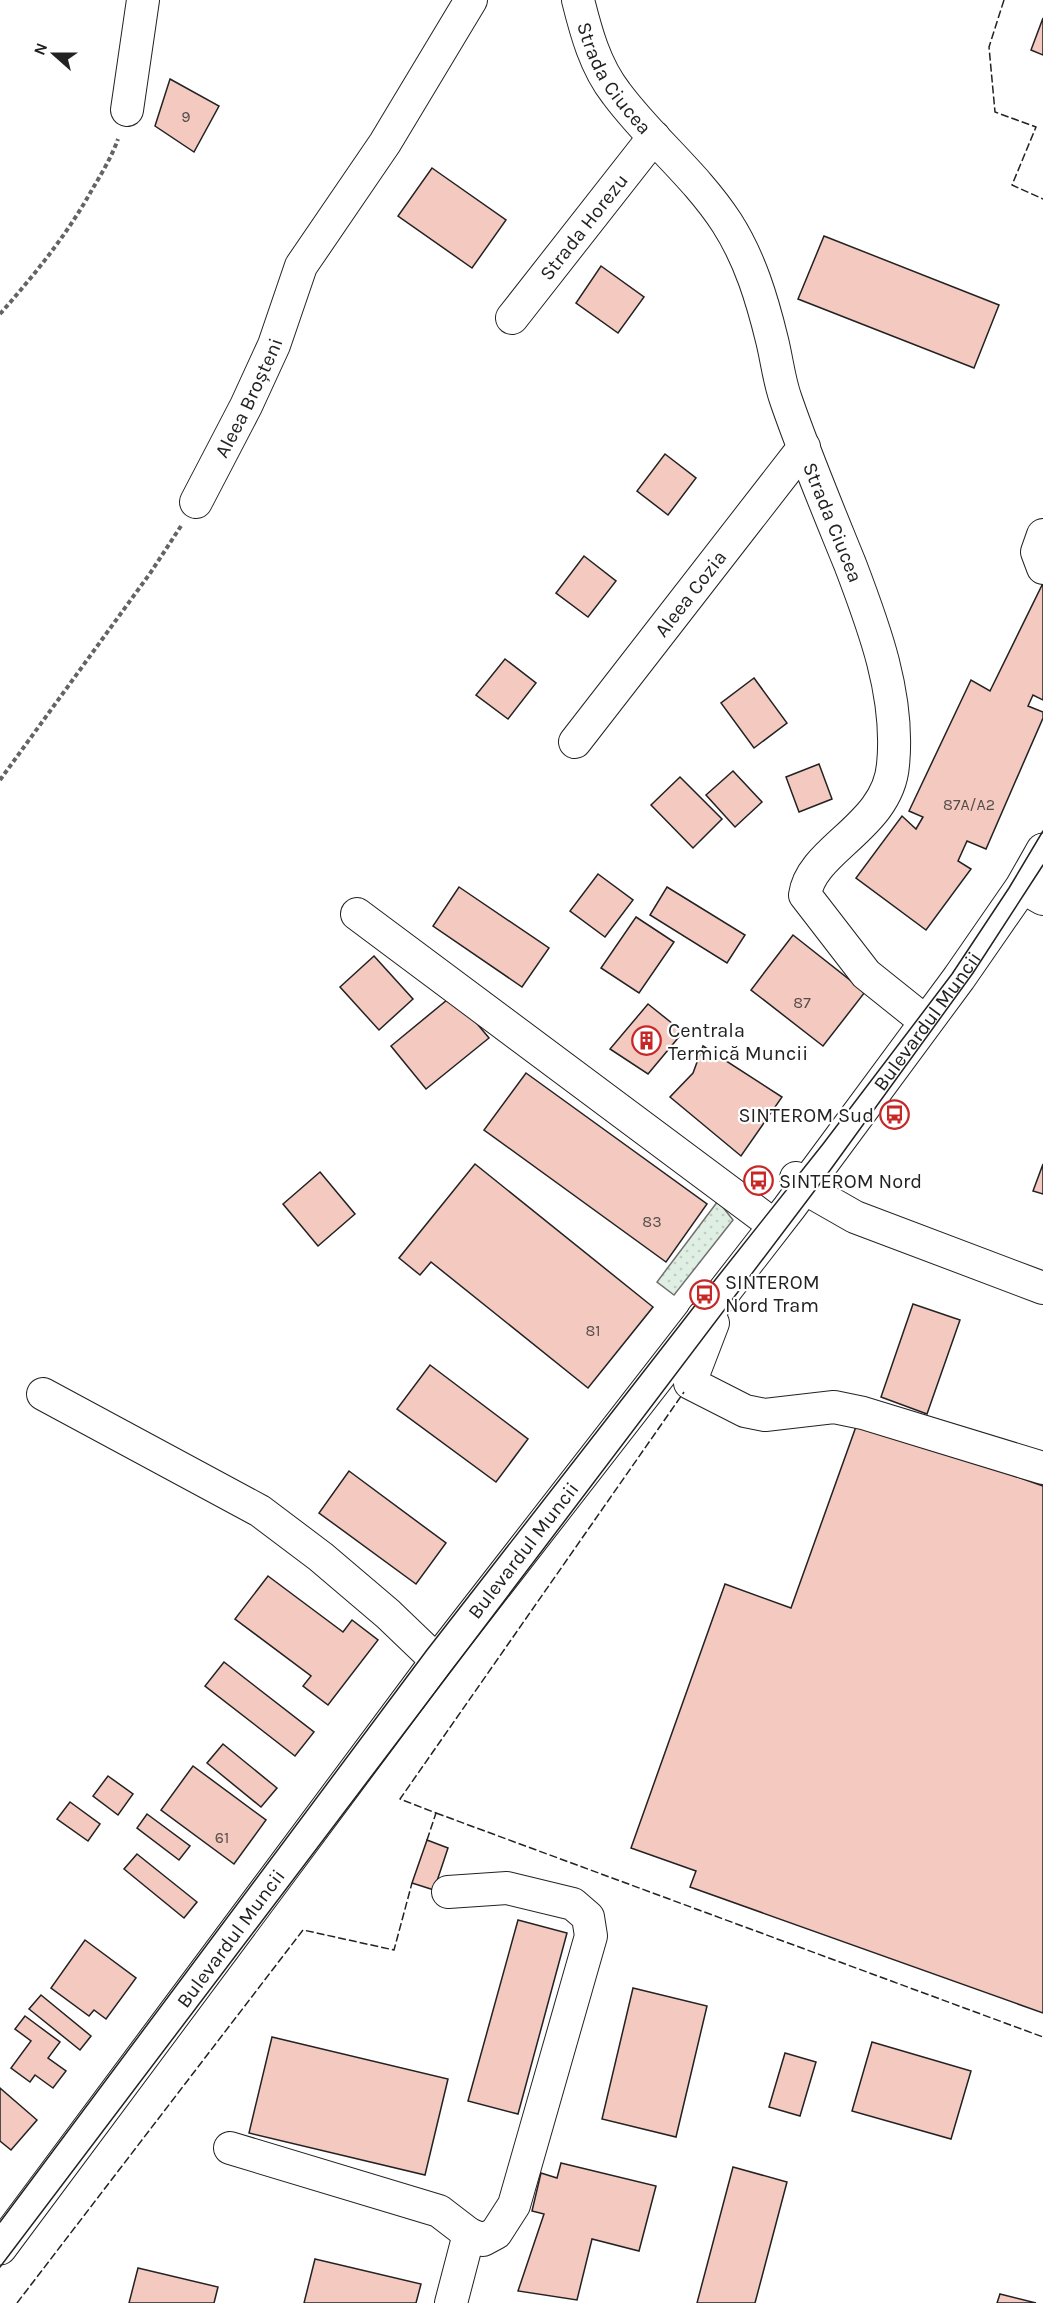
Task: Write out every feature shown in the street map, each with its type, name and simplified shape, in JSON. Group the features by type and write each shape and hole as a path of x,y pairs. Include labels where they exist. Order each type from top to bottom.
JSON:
{"main road":[{"name":"Bulevardul Muncii","path":"3,2237 437,1661 775,1226 800,1182 959,978 1032,893 1043,850"}],"street":[{"path":"127,110 143,0"},
{"name":"Aleea Broșteni","path":"196,502 246,406 274,345 301,266 385,143 471,0"},
{"name":"Strada Ciucea","path":"578,0 598,63 614,92 699,186 727,223 749,261 772,340 785,397 870,618 883,663 892,708 894,766 890,783 873,813 819,867 806,884 805,895 866,974 926,1022"},
{"name":"Strada Horezu","path":"512,318 654,137"},
{"name":"Aleea Cozia","path":"575,742 804,447"},
{"path":"1043,535 1037,552 1043,568"},
{"path":"357,914 775,1226"},
{"path":"800,1182 830,1204 855,1218 1043,1288"},
{"path":"703,1317 713,1323 690,1383 745,1411 765,1415 834,1407 863,1413 1043,1468"},
{"path":"43,1394 260,1510 321,1557 388,1614 437,1661"},
{"path":"230,2148 440,2211 469,2234 483,2240 496,2233 514,2205 591,1936 588,1917 573,1904 507,1888 448,1892"},
{"path":"451,2303 469,2234"}],"path":[{"path":"0,314 47,259 75,221 116,145 127,110"},
{"path":"0,780 151,572 196,502"}],"green space":[{"path":"718,1201 733,1220 674,1295 657,1282"}],"building":[{"path":"1043,18 1043,55 1031,50"},
{"path":"170,79 219,106 194,152 155,126"},
{"path":"432,168 506,220 472,268 398,216"},
{"path":"824,236 999,305 974,368 798,299"},
{"path":"601,266 644,297 618,333 576,303"},
{"path":"665,454 696,478 668,515 637,491"},
{"path":"584,556 616,581 588,617 556,593"},
{"path":"1043,583 1043,700 1033,695 1028,706 1043,712 1043,718 986,849 967,841 958,861 971,869 926,930 856,878 902,816 916,829 923,817 909,811 971,680 990,691"},
{"path":"505,659 536,683 508,719 476,695"},
{"path":"754,678 787,723 754,748 721,703"},
{"path":"819,764 832,799 799,812 786,777"},
{"path":"733,771 762,802 735,827 706,795"},
{"path":"680,777 722,819 693,848 651,805"},
{"path":"598,874 633,900 605,937 570,911"},
{"path":"459,887 549,948 522,987 433,926"},
{"path":"667,887 745,935 727,963 650,915"},
{"path":"636,917 674,942 639,993 601,968"},
{"path":"793,935 865,992 823,1046 751,990"},
{"path":"374,956 413,999 379,1030 340,987"},
{"path":"453,995 489,1038 426,1089 391,1046"},
{"name":"Centrala Termică Muncii","path":"648,1004 683,1032 648,1074 610,1049"},
{"path":"703,1046 782,1097 741,1156 670,1097 693,1073"},
{"path":"526,1073 707,1204 666,1262 484,1130"},
{"path":"475,1164 653,1307 588,1388 431,1262 420,1275 399,1258"},
{"path":"1043,1164 1043,1194 1033,1191"},
{"path":"320,1172 355,1214 318,1246 283,1204"},
{"path":"913,1304 960,1320 927,1414 881,1397"},
{"path":"430,1365 528,1439 496,1482 397,1409"},
{"path":"858,1421 1043,1486 1043,2013 690,1887 696,1871 631,1848 725,1584 791,1608"},
{"path":"349,1471 446,1543 416,1584 319,1513"},
{"path":"268,1576 343,1632 352,1620 378,1640 328,1705 303,1686 311,1676 235,1619"},
{"path":"224,1662 314,1732 295,1756 205,1686"},
{"path":"223,1744 277,1788 261,1807 207,1763"},
{"path":"193,1766 266,1820 234,1864 161,1810"},
{"path":"108,1776 133,1794 118,1815 93,1796"},
{"path":"70,1802 100,1824 88,1841 57,1819"},
{"path":"147,1814 190,1846 179,1860 137,1828"},
{"path":"427,1840 448,1848 434,1890 412,1883"},
{"path":"137,1854 197,1902 184,1918 124,1869"},
{"path":"518,1920 567,1933 518,2114 468,2101"},
{"path":"85,1940 136,1978 106,2019 94,2010 89,2016 51,1988"},
{"path":"633,1988 707,2006 676,2137 602,2119"},
{"path":"41,1995 91,2036 80,2050 29,2009"},
{"path":"25,2016 60,2042 48,2058 66,2071 53,2088 35,2075 30,2082 11,2068 31,2041 15,2029"},
{"path":"272,2037 448,2079 425,2175 249,2133"},
{"path":"872,2042 971,2071 951,2139 852,2111"},
{"path":"785,2053 816,2062 800,2116 769,2107"},
{"path":"0,2088 37,2120 11,2150 0,2141"},
{"path":"561,2163 656,2186 639,2251 592,2239 577,2300 518,2291 544,2214 532,2211 541,2173 557,2178"},
{"path":"733,2167 787,2182 755,2303 697,2303"},
{"path":"315,2259 421,2284 416,2303 304,2303"},
{"path":"138,2268 218,2287 214,2303 129,2303"},
{"path":"1000,2294 1036,2303 997,2303"}],"tram line":[{"path":"0,2222 427,1650 823,1144 952,974 1009,888 1043,831"},
{"path":"0,2267 831,1169 973,973 1043,865"}],"fence":[{"path":"1004,0 989,47 995,112 1036,127 1012,185 1043,199"},
{"path":"427,1840 436,1813 400,1799 684,1392"},
{"path":"436,1813 1043,2037"},
{"path":"17,2303 303,1930 394,1950 412,1883"}],"place":[{"name":"Centrala Termică Muncii","path":"647,1041"},
{"name":"SINTEROM Sud","path":"895,1115"},
{"name":"SINTEROM Nord","path":"758,1181"},
{"name":"SINTEROM Nord Tram","path":"704,1294"}]}
